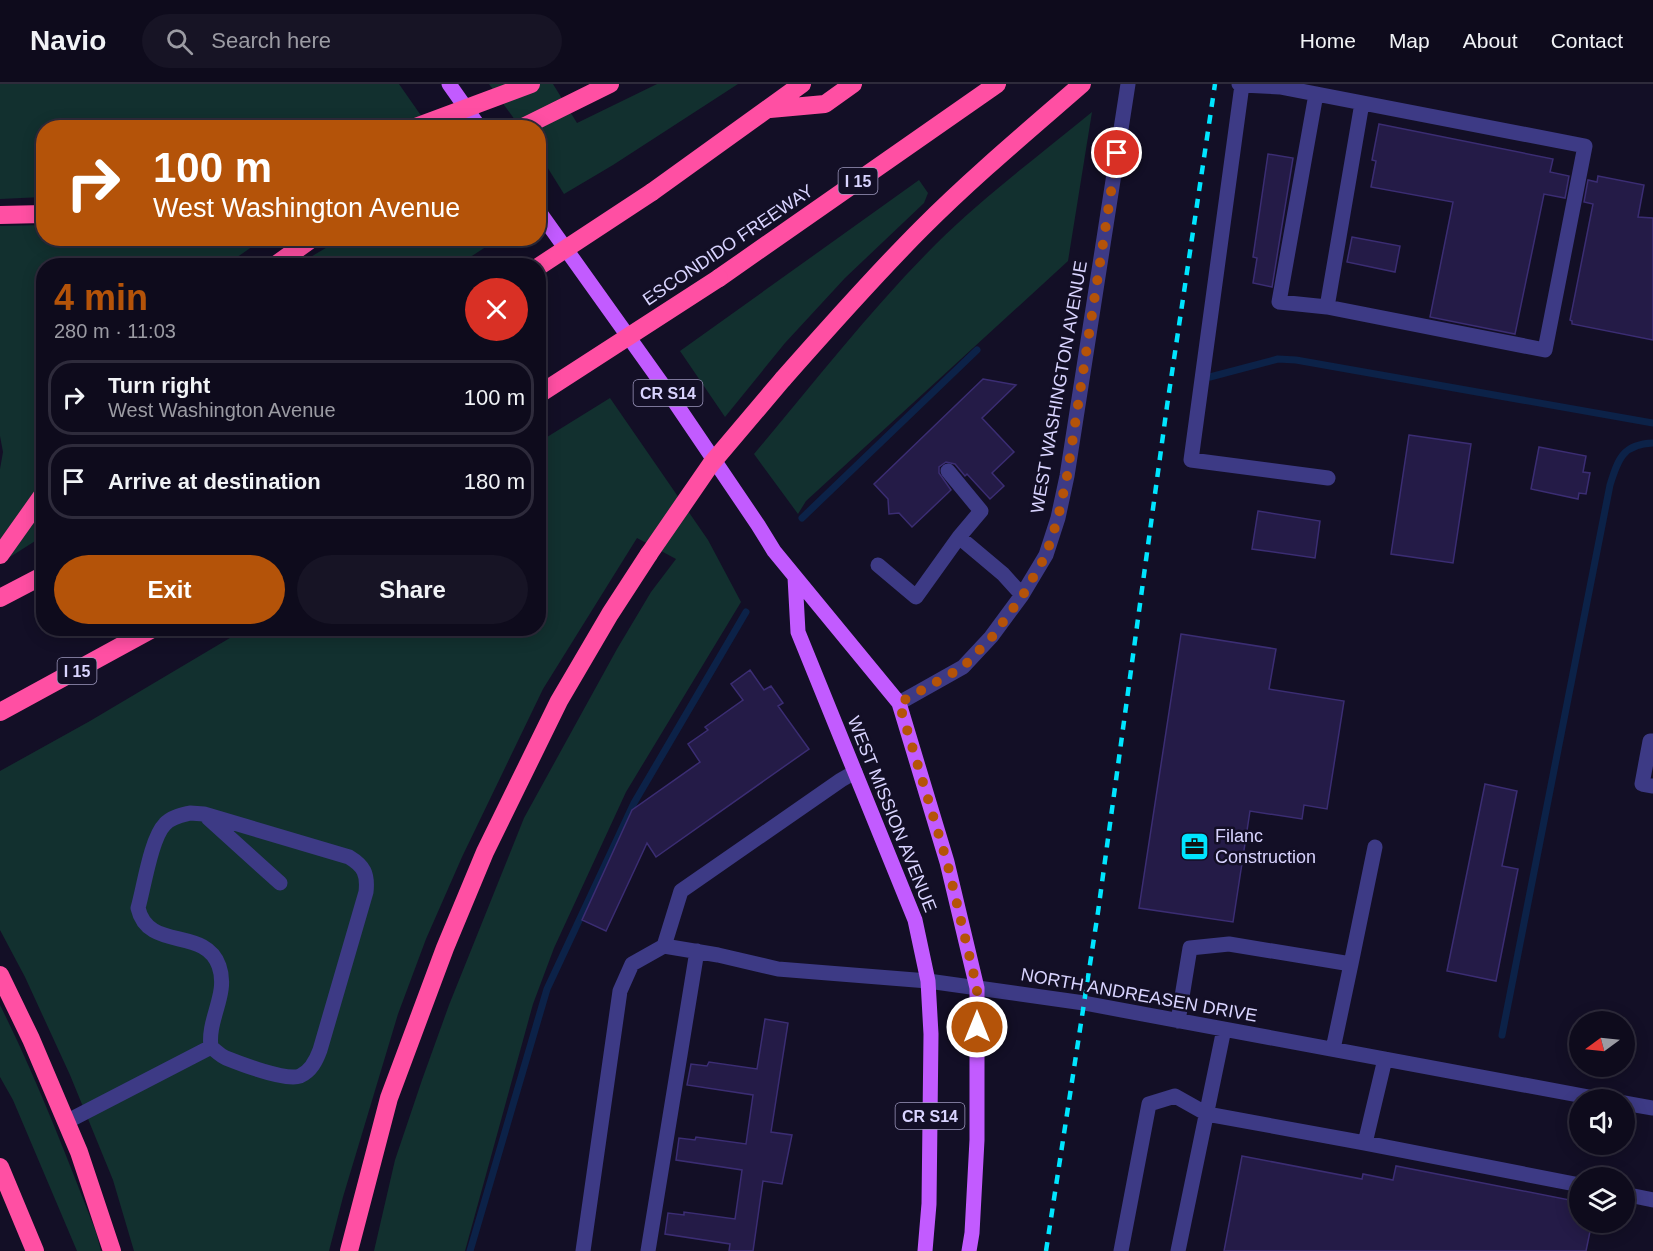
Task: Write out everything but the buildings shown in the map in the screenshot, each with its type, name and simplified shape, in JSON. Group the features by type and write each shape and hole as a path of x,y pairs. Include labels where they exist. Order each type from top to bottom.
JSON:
{"highway":[{"path":"434,120 531,84"},
{"path":"537,120 610,84"},
{"path":"546,262 652,192 802,84"},
{"path":"768,109 825,104 853,84"},
{"name":"ESCONDIDO FREEWAY","path":"546,390 719,278 998,84"},
{"path":"349,1251 389,1098 430,986 485,852 559,701 610,614 711,464 783,379 868,284 924,226 1082,84"},
{"path":"0,215 36,214"},
{"path":"285,258 302,246"},
{"path":"0,555 36,504"},
{"path":"0,598 36,579"},
{"name":"I 15","path":"0,712 139,636"},
{"path":"0,975 31,1039 79,1152 112,1251"},
{"path":"0,1167 35,1251"}],"main road":[{"path":"449,84 474,120"},
{"name":"WEST MISSION AVENUE","path":"546,221 670,395 774,551 899,703 947,862 977,988 977,1140 969,1251"},
{"name":"WEST MISSION AVENUE","path":"795,577 798,632 915,920 928,981 932,1034 929,1203 925,1251"}],"street":[{"name":"WEST WASHINGTON AVENUE","path":"899,703 963,667 992,637 1023,595 1046,555 1058,518 1067,476 1128,84"},
{"path":"1316,94 1279,302 1327,307 1545,350 1585,146 1280,87 1240,84 1191,460 1328,478"},
{"path":"1327,307 1362,103"},
{"path":"878,565 916,597 959,537 981,511 948,471"},
{"path":"959,537 1003,574 1023,595"},
{"path":"1653,741 1650,741 1642,784 1653,786"},
{"path":"583,1251 620,990 632,964 664,946 681,891 855,772"},
{"path":"190,813 204,814 349,857 361,864 366,873 366,892 320,1050 308,1071 293,1077 284,1076 224,1058 211,1047 211,1027 221,997 222,985 222,976 216,959 204,947 150,929 144,924 138,908 158,834 166,822 190,813"},
{"path":"204,814 280,884"},
{"path":"1333,1049 1375,847"},
{"path":"1178,1021 1190,948 1229,944 1351,964"},
{"name":"NORTH ANDREASEN DRIVE","path":"664,946 778,969 928,981 1084,1004 1569,1093"},
{"path":"648,1251 697,951"},
{"path":"1178,1251 1224,1029"},
{"path":"66,1122 211,1047"},
{"path":"1365,1143 1385,1059"},
{"path":"1122,1251 1149,1104 1175,1096 1207,1114 1569,1183"},
{"path":"1635,1105 1653,1108"},
{"path":"1635,1196 1653,1200"}],"green space":[{"path":"0,84 399,84 424,120 36,120 36,197 0,199"},
{"path":"489,84 553,84 577,123 657,84 738,84 564,194 546,165 546,120 515,120"},
{"path":"1092,112 1068,261 806,501 798,514 754,454 865,321 936,244 993,192"},
{"path":"919,180 928,193 924,203 845,278 785,343 725,417 680,351"},
{"path":"36,225 36,246 253,246 236,258 36,258 36,540 10,557 0,560 0,469 3,452 0,436 0,226"},
{"path":"329,246 487,246 469,258 309,258"},
{"path":"610,398 708,540 741,602 626,792 554,948 533,1004 465,1251 374,1251 395,1160 422,1080 449,1005 524,818 617,649 651,592 676,559 637,538 543,689 462,857 426,939 398,1014 329,1251 134,1251 113,1180 70,1075 25,977 0,930 0,771 90,721 233,636 546,636 546,438"},
{"path":"0,1005 51,1117 96,1232 101,1251 77,1251 13,1100 0,1077"}],"waterway":[{"path":"802,518 977,350"},
{"path":"1210,377 1278,359 1296,360 1653,423"},
{"path":"1502,1035 1610,485 1619,461 1628,450 1635,446 1653,443"},
{"path":"470,1251 547,989 634,803 746,612"}],"railway":[{"path":"1046,1251 1098,912 1167,406 1215,84"}],"place":[{"name":"Filanc Construction","path":"1194,846"}],"route":[{"path":"977,1027 977,988 947,862 899,703 963,667 992,637 1023,595 1046,555 1058,518 1067,476 1117,153"}]}
